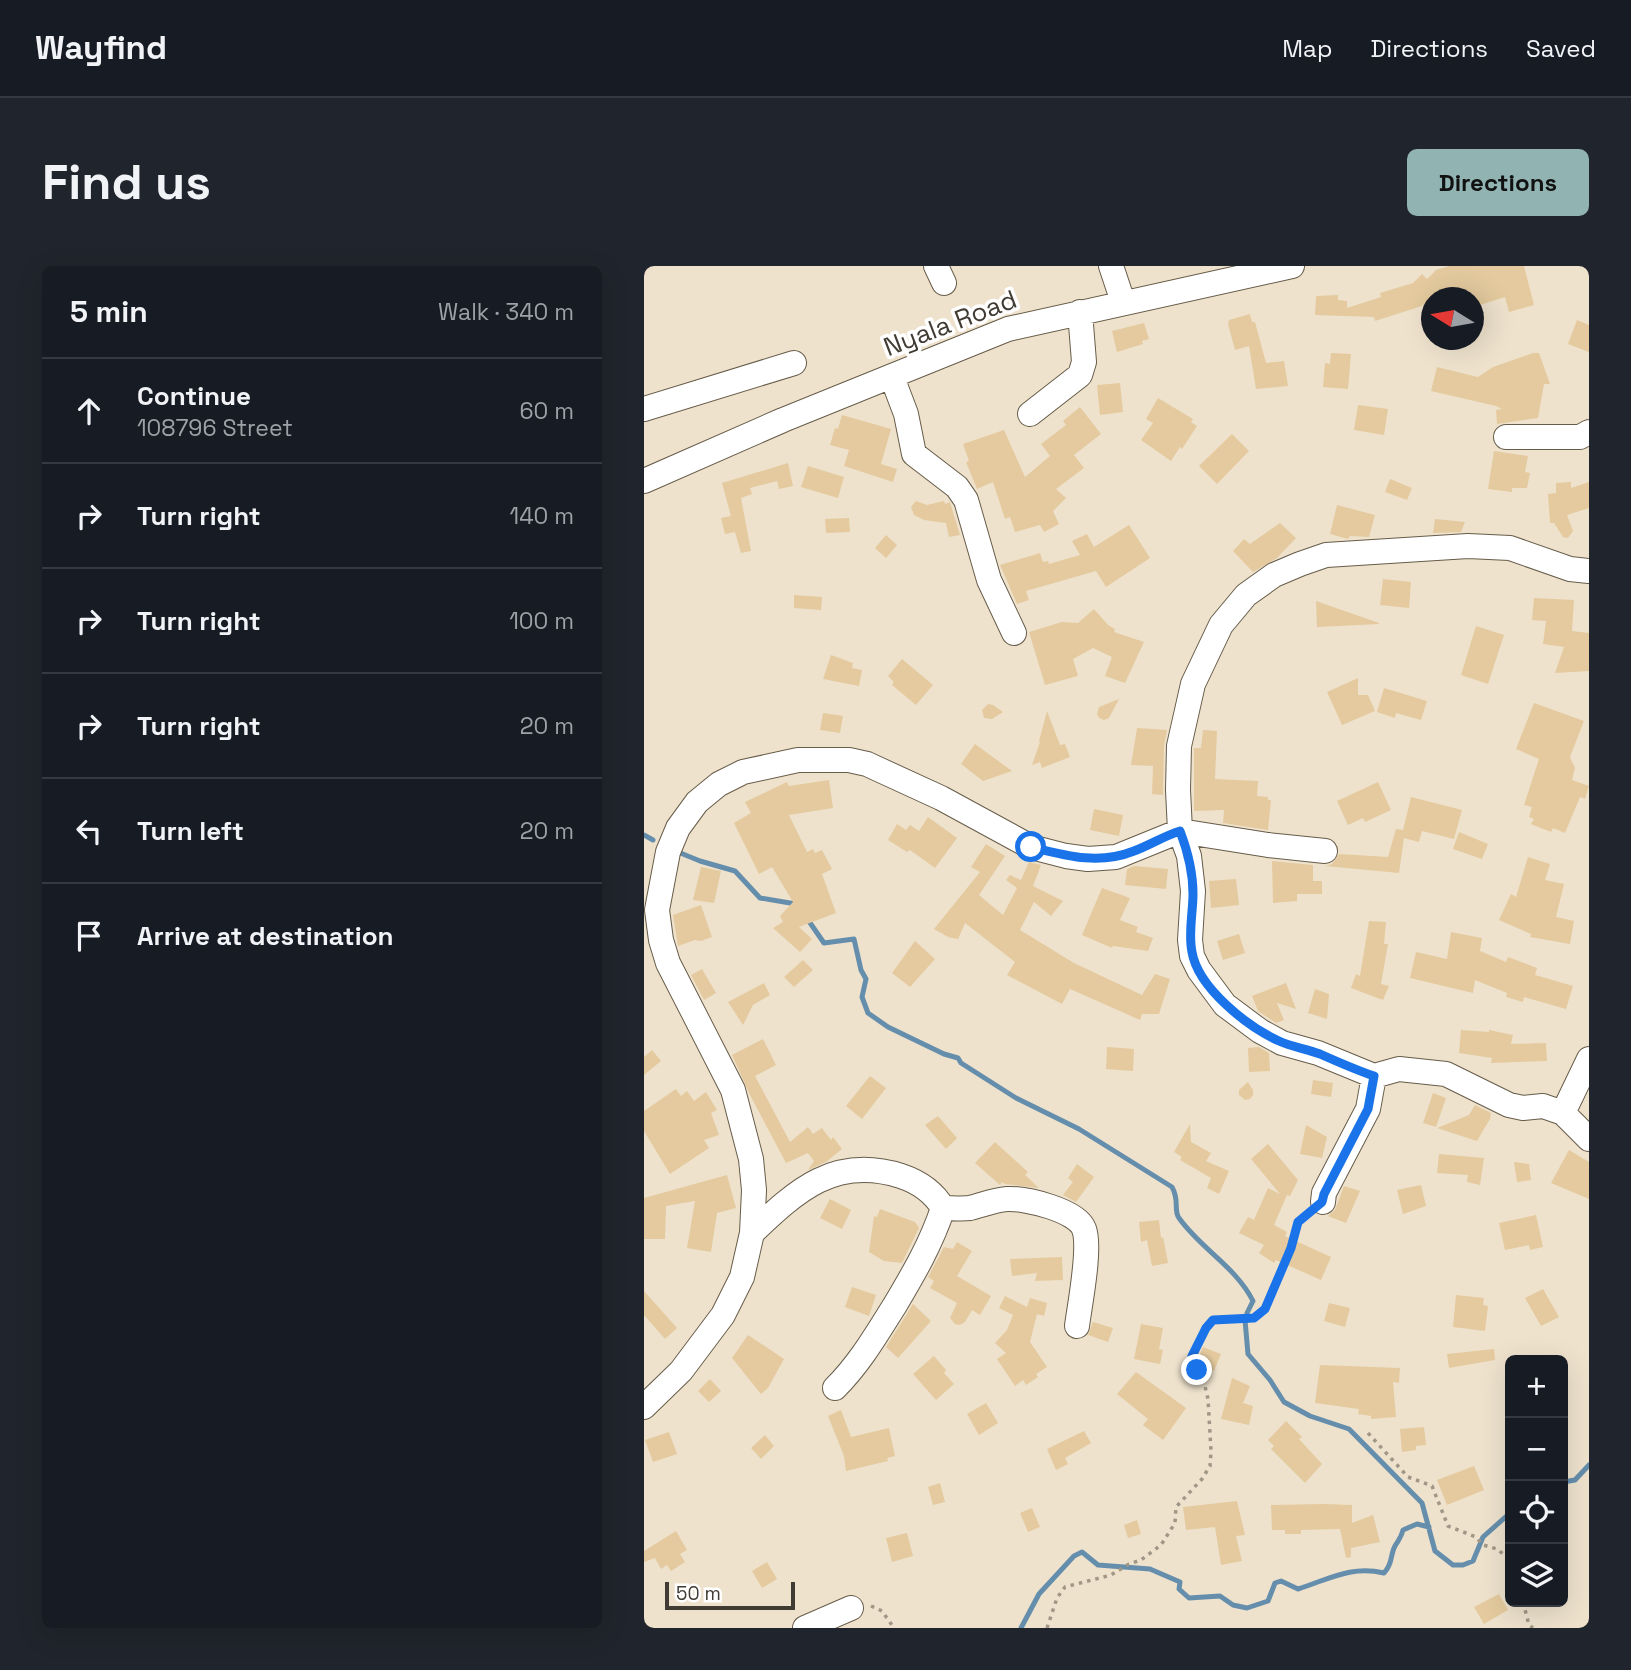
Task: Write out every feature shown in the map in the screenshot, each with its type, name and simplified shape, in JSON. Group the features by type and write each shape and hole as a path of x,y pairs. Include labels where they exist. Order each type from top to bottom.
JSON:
{"street":[{"path":"1111,266 1123,302"},
{"name":"Nyala Road","path":"644,481 783,420 1008,330 1292,266"},
{"path":"1030,414 1080,375 1084,362 1080,312"},
{"path":"644,409 794,363"},
{"path":"892,377 906,414 914,454 957,487 966,500 989,580 1014,633"},
{"path":"1506,437 1580,437 1589,432"},
{"path":"1589,571 1570,569 1510,548 1468,546 1326,555 1274,575 1247,595 1221,625 1193,684 1179,746 1178,790 1180,831 1189,856 1192,875 1192,956 1225,1005 1260,1031 1282,1043 1318,1053 1374,1076 1399,1069 1446,1074 1509,1104 1523,1108 1543,1107 1563,1113 1589,1139"},
{"path":"644,1406 681,1371 723,1315 742,1277 752,1233 754,1190 751,1160 733,1090 668,962 661,940 657,910 668,852 678,828 697,802 719,784 743,772 798,760 849,760 867,764 941,797 1031,847 1066,856 1088,859 1116,857 1180,831 1325,851"},
{"path":"1563,1113 1589,1059"},
{"path":"1322,1202 1368,1109 1374,1076"},
{"path":"752,1233 780,1206 808,1185 825,1176 849,1169 872,1169 912,1180 936,1197 943,1208"},
{"path":"943,1208 965,1208 1013,1199 1064,1211 1074,1216 1084,1230 1086,1247 1077,1326"},
{"path":"835,1388 859,1362 919,1267 943,1208"},
{"path":"805,1628 851,1608"}],"path":[{"path":"1047,1628 1057,1598 1065,1587 1111,1575 1141,1560 1161,1545 1175,1523 1176,1507 1202,1479 1210,1466 1208,1399 1204,1382 1192,1356 1200,1338 1213,1320 1254,1318 1265,1309 1291,1248 1298,1222 1322,1202"},
{"path":"1368,1433 1408,1477 1432,1486 1448,1526 1476,1537 1483,1545 1497,1549 1505,1556"},
{"path":"851,1608 872,1606 882,1611 894,1628"},
{"path":"1524,1607 1529,1625 1533,1628"}],"building":[{"path":"1449,266 1524,266 1534,305 1509,312 1505,297 1484,304 1484,287 1421,287 1421,306 1375,321 1374,317 1315,315 1316,296 1338,295 1338,300 1347,301 1347,308 1381,297 1380,293 1413,283 1422,274 1427,279 1436,270"},
{"path":"1250,314 1252,322 1255,322 1266,363 1284,361 1288,386 1256,389 1249,346 1235,350 1229,320"},
{"path":"1577,320 1589,325 1589,352 1568,344"},
{"path":"1144,323 1149,339 1142,341 1143,344 1117,352 1112,331"},
{"path":"1331,353 1351,354 1348,389 1323,387 1325,363 1330,364"},
{"path":"1539,353 1550,384 1544,384 1538,418 1497,424 1496,410 1502,409 1496,406 1431,391 1437,367 1478,377 1493,367"},
{"path":"1120,383 1123,412 1100,415 1097,385"},
{"path":"1158,398 1193,419 1191,422 1197,426 1171,461 1141,440 1153,423 1146,419"},
{"path":"1358,405 1388,409 1384,435 1354,430"},
{"path":"1080,407 1101,434 1074,455 1084,468 1056,489 1066,498 1053,511 1059,524 1044,532 1040,525 1015,532 1010,517 1005,519 993,482 977,489 966,462 969,461 963,444 1004,430 1025,477 1050,456 1041,444 1066,425 1063,421"},
{"path":"842,415 891,429 881,464 897,469 893,482 844,466 849,450 830,445"},
{"path":"1232,434 1249,451 1217,484 1199,466"},
{"path":"1494,451 1528,456 1525,472 1530,473 1527,488 1512,488 1512,492 1488,489"},
{"path":"788,463 793,486 779,489 777,481 750,488 752,494 741,498 751,551 741,553 735,532 725,534 721,518 731,516 722,483"},
{"path":"808,466 844,477 838,498 801,487"},
{"path":"1390,479 1412,488 1407,500 1385,492"},
{"path":"1571,482 1571,488 1589,482 1589,508 1567,515 1573,531 1568,538 1563,537 1554,523 1550,523 1548,494 1556,493 1556,483"},
{"path":"916,501 927,505 950,502 960,535 949,537 946,523 924,520 914,515 911,507"},
{"path":"1337,505 1375,515 1369,537 1350,536 1348,539 1330,534"},
{"path":"849,518 850,532 826,533 825,519"},
{"path":"1435,519 1465,522 1461,532 1433,533"},
{"path":"1280,523 1296,538 1277,558 1253,572 1233,551 1244,539 1250,544"},
{"path":"1129,525 1150,558 1106,587 1096,571 1026,591 1029,600 1017,604 1000,565 1040,553 1043,562 1048,561 1049,564 1080,555 1072,541 1087,534 1094,547"},
{"path":"886,535 897,545 886,558 875,548"},
{"path":"1383,579 1411,582 1409,608 1380,605"},
{"path":"794,595 822,597 821,610 794,608"},
{"path":"1534,598 1574,600 1572,631 1589,633 1589,671 1555,673 1564,647 1543,644 1546,621 1532,620"},
{"path":"1316,601 1379,623 1379,624 1317,627"},
{"path":"1094,609 1115,629 1114,632 1144,642 1125,683 1105,676 1112,657 1093,648 1073,659 1078,676 1045,685 1029,632 1062,622 1078,623"},
{"path":"1476,626 1504,635 1488,684 1461,675"},
{"path":"831,655 853,663 852,668 862,670 859,686 823,679"},
{"path":"902,659 933,685 916,705 892,685 894,682 888,676"},
{"path":"1358,678 1358,695 1368,695 1375,711 1342,725 1327,692"},
{"path":"1384,688 1427,701 1421,720 1396,713 1395,718 1377,712"},
{"path":"1119,699 1109,718 1099,718 1099,707"},
{"path":"1534,703 1584,721 1570,757 1575,768 1572,780 1589,786 1585,799 1580,797 1565,833 1553,828 1551,832 1531,824 1534,819 1529,817 1532,807 1524,805 1539,759 1516,749"},
{"path":"988,704 1003,712 992,719 984,718 982,710"},
{"path":"1047,711 1060,745 1065,744 1070,757 1042,768 1040,762 1032,765"},
{"path":"823,713 843,716 840,733 820,730"},
{"path":"1137,728 1167,730 1163,795 1152,794 1153,766 1131,765"},
{"path":"1203,730 1217,731 1215,779 1258,781 1257,796 1271,800 1268,830 1223,823 1224,810 1194,811 1194,748 1201,748"},
{"path":"975,744 1012,771 983,781 961,764"},
{"path":"829,780 833,808 789,815 807,852 813,849 815,853 822,850 832,869 822,874 836,913 799,927 812,939 800,952 773,928 783,922 780,916 793,902 772,867 759,874 734,823 751,813 745,802 787,782 789,786"},
{"path":"1378,782 1391,810 1365,822 1363,818 1348,825 1337,801"},
{"path":"1411,797 1462,810 1454,839 1422,831 1419,842 1404,838 1399,873 1325,866 1332,864 1339,854 1388,857 1396,829 1403,830"},
{"path":"1094,809 1123,815 1119,836 1090,830"},
{"path":"928,817 957,838 935,868 910,850 907,852 888,840 897,824 906,830 910,825 919,831"},
{"path":"1459,832 1488,844 1482,859 1453,849"},
{"path":"986,844 1005,856 979,895 1003,915 1017,888 1006,880 1010,875 1021,880 1029,862 1041,865 1033,886 1063,901 1051,916 1034,902 1020,930 1074,963 1142,995 1155,974 1170,979 1159,1014 1142,1014 1140,1020 1070,989 1062,1004 1007,975 1015,962 965,923 958,939 934,929 980,872 971,867"},
{"path":"1528,857 1550,864 1545,880 1564,884 1556,917 1574,921 1570,944 1530,937 1531,934 1499,920 1511,894 1516,897"},
{"path":"1272,861 1313,865 1313,881 1322,881 1322,894 1297,894 1297,901 1273,903"},
{"path":"1134,866 1168,869 1166,889 1125,885 1127,869"},
{"path":"701,867 721,871 714,903 693,900"},
{"path":"1236,879 1239,905 1211,908 1209,881"},
{"path":"1102,888 1130,898 1120,920 1138,927 1136,932 1153,938 1148,951 1112,948 1082,935"},
{"path":"701,905 712,937 678,946 673,915"},
{"path":"1369,921 1386,922 1384,944 1388,944 1381,984 1389,986 1383,1000 1351,988 1356,974 1360,976"},
{"path":"1451,932 1482,938 1480,951 1506,962 1508,957 1537,968 1535,975 1573,986 1566,1009 1524,997 1523,1002 1506,997 1507,993 1475,980 1473,993 1410,978 1416,952 1447,959"},
{"path":"1239,934 1245,953 1223,960 1217,941"},
{"path":"915,941 935,959 910,987 892,973"},
{"path":"803,960 813,970 794,987 784,977"},
{"path":"702,969 716,993 704,1000 691,975"},
{"path":"764,983 770,995 753,1005 743,1025 728,1002"},
{"path":"1286,983 1296,1009 1277,1003 1284,1020 1276,1023 1258,1011 1252,996"},
{"path":"1315,989 1329,994 1327,1019 1308,1013"},
{"path":"1461,1030 1489,1030 1513,1035 1511,1044 1546,1043 1547,1061 1491,1063 1492,1058 1459,1053"},
{"path":"763,1039 776,1065 755,1076 790,1142 808,1127 813,1134 822,1128 842,1149 826,1162 808,1170 814,1161 808,1153 786,1163 732,1055"},
{"path":"1107,1047 1134,1049 1133,1071 1106,1069"},
{"path":"1259,1047 1269,1053 1270,1071 1249,1072 1248,1048"},
{"path":"652,1050 661,1061 644,1075 644,1057"},
{"path":"870,1076 886,1088 862,1119 846,1106"},
{"path":"1313,1080 1333,1083 1331,1097 1311,1094"},
{"path":"1248,1082 1253,1095 1245,1100 1239,1095 1239,1090"},
{"path":"676,1089 681,1096 687,1091 694,1101 706,1092 717,1110 711,1113 719,1135 704,1140 709,1148 670,1174 644,1131 644,1111"},
{"path":"1433,1093 1446,1098 1436,1127 1423,1123"},
{"path":"1475,1105 1491,1113 1477,1141 1437,1128 1469,1115"},
{"path":"938,1116 957,1138 946,1149 925,1125"},
{"path":"1190,1124 1191,1142 1211,1153 1206,1161 1229,1171 1219,1194 1207,1188 1211,1178 1180,1160 1182,1157 1174,1152"},
{"path":"1306,1125 1327,1137 1322,1158 1300,1154"},
{"path":"995,1142 1028,1172 1025,1175 1039,1188 1002,1182 1000,1185 975,1163"},
{"path":"1268,1144 1298,1180 1290,1196 1287,1195 1274,1225 1287,1232 1285,1236 1331,1257 1321,1280 1276,1260 1274,1263 1259,1253 1264,1245 1239,1233 1248,1217 1254,1220 1268,1188 1280,1194 1251,1159"},
{"path":"1569,1150 1589,1162 1589,1199 1551,1183"},
{"path":"1439,1154 1484,1158 1480,1185 1467,1182 1468,1175 1437,1173"},
{"path":"1514,1162 1529,1164 1531,1180 1517,1182"},
{"path":"1077,1164 1094,1177 1076,1202 1063,1195 1073,1182 1068,1178"},
{"path":"727,1175 736,1208 717,1213 711,1252 687,1248 695,1201 666,1206 665,1239 644,1239 644,1198"},
{"path":"1421,1185 1426,1206 1403,1214 1397,1190"},
{"path":"1344,1186 1360,1191 1346,1223 1328,1216 1335,1210"},
{"path":"830,1199 851,1210 842,1229 820,1218"},
{"path":"880,1209 915,1222 919,1228 902,1263 884,1261 869,1252 874,1216 877,1217"},
{"path":"1536,1215 1543,1247 1530,1250 1529,1245 1505,1250 1499,1223"},
{"path":"1159,1220 1168,1263 1152,1266 1147,1240 1141,1242 1139,1222"},
{"path":"957,1242 972,1251 957,1276 991,1296 980,1315 972,1310 960,1325 950,1318 957,1303 930,1288 934,1281 928,1277 944,1247 953,1249"},
{"path":"1062,1257 1063,1280 1035,1281 1037,1273 1012,1276 1010,1259"},
{"path":"852,1287 876,1295 869,1316 845,1307"},
{"path":"1543,1289 1559,1317 1541,1326 1525,1298"},
{"path":"644,1291 677,1328 665,1339 644,1315"},
{"path":"1456,1295 1484,1298 1483,1305 1488,1306 1485,1331 1453,1327"},
{"path":"1005,1296 1027,1307 1030,1298 1047,1303 1044,1316 1037,1314 1030,1342 1047,1367 1026,1385 1023,1380 1015,1386 997,1359 1006,1353 995,1343 1007,1330 1013,1315 999,1308"},
{"path":"1329,1303 1350,1308 1345,1327 1324,1321"},
{"path":"913,1304 931,1321 898,1358 886,1347"},
{"path":"1093,1322 1113,1328 1108,1342 1088,1335"},
{"path":"1141,1324 1163,1328 1159,1349 1163,1350 1160,1364 1134,1359"},
{"path":"748,1335 784,1359 768,1388 761,1394 732,1358"},
{"path":"1203,1347 1221,1354 1214,1371 1196,1364"},
{"path":"1494,1349 1495,1360 1449,1368 1447,1354"},
{"path":"934,1356 954,1384 936,1400 913,1374"},
{"path":"1320,1365 1400,1368 1399,1383 1393,1382 1396,1417 1371,1419 1371,1416 1358,1414 1359,1409 1315,1403"},
{"path":"1136,1372 1186,1408 1163,1440 1143,1425 1148,1419 1117,1394"},
{"path":"1232,1378 1250,1386 1243,1403 1253,1406 1249,1425 1221,1419"},
{"path":"710,1379 721,1391 709,1402 698,1391"},
{"path":"986,1403 998,1423 979,1435 967,1414"},
{"path":"841,1410 851,1437 889,1428 895,1456 887,1458 888,1461 846,1471 844,1456 828,1416"},
{"path":"1286,1421 1322,1464 1305,1483 1271,1449 1274,1446 1268,1440"},
{"path":"1424,1427 1426,1445 1402,1452 1400,1429"},
{"path":"1084,1431 1091,1443 1065,1458 1068,1464 1056,1470 1047,1449"},
{"path":"669,1432 677,1454 653,1462 645,1440"},
{"path":"765,1435 774,1446 761,1459 751,1448"},
{"path":"1474,1466 1484,1490 1447,1505 1437,1480"},
{"path":"940,1483 945,1502 933,1505 928,1487"},
{"path":"1237,1501 1245,1535 1236,1536 1242,1561 1221,1565 1215,1527 1186,1530 1183,1507"},
{"path":"1271,1505 1352,1505 1352,1523 1373,1515 1380,1542 1351,1548 1351,1557 1346,1558 1340,1529 1301,1530 1301,1534 1285,1534 1285,1530 1272,1530"},
{"path":"1032,1508 1040,1527 1028,1532 1020,1513"},
{"path":"1137,1520 1141,1534 1128,1538 1124,1525"},
{"path":"676,1531 687,1550 680,1554 685,1562 671,1571 667,1565 661,1569 655,1558 644,1562 644,1551"},
{"path":"907,1533 913,1556 892,1562 886,1538"},
{"path":"767,1562 777,1579 762,1588 752,1571"},
{"path":"1499,1594 1508,1610 1484,1624 1474,1607"}],"waterway":[{"path":"644,835 653,840"},
{"path":"678,852 735,871 760,898 796,904"},
{"path":"806,917 824,943 854,939 861,970 866,979 862,997 868,1013 888,1027 958,1058 961,1063 1016,1098 1079,1129 1172,1187 1179,1218 1246,1289 1253,1301 1247,1313"},
{"path":"1245,1320 1248,1354 1284,1402 1310,1416 1349,1429 1422,1503 1435,1551 1453,1565 1473,1561 1483,1537 1505,1517"},
{"path":"1568,1481 1575,1480 1589,1465"},
{"path":"1021,1628 1039,1594 1074,1556 1082,1552 1098,1565 1150,1569 1180,1582 1179,1589 1189,1598 1220,1596 1233,1605 1247,1608 1268,1601 1275,1583 1281,1581 1298,1589 1351,1572 1384,1573 1403,1530 1417,1524 1429,1527"}],"route":[{"path":"1031,847 1066,856 1102,859 1133,851 1180,831 1189,856 1192,875 1192,956 1225,1005 1260,1031 1282,1043 1318,1053 1374,1076 1368,1109 1322,1202 1298,1222 1291,1248 1265,1309 1254,1318 1213,1320 1200,1338 1192,1356 1197,1370"}]}
